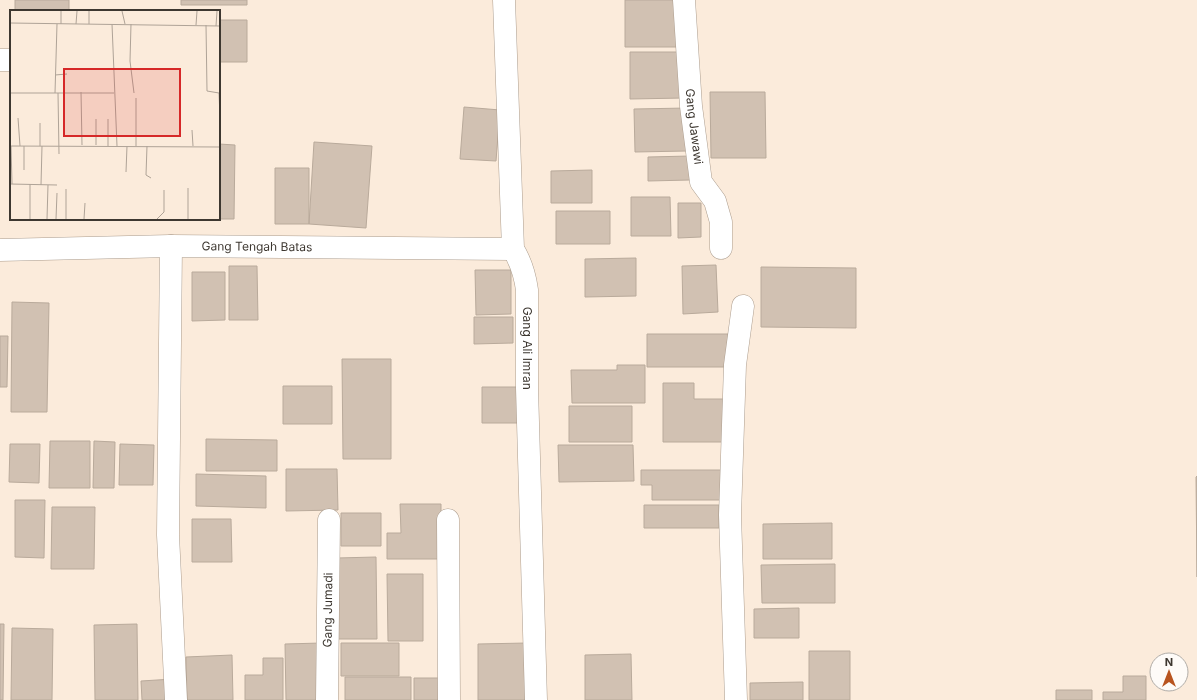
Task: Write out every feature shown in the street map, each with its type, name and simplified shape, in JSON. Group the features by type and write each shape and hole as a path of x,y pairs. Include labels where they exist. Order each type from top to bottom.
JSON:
{"street":[{"name":"Gang Ali Imran","path":"504,0 513,249 521,265 527,290 527,388 536,700"},
{"name":"Gang Jawawi","path":"684,0 691,106 701,182 715,201 721,222 720,248"},
{"name":"Gang Tengah Batas","path":"0,250 171,246 513,249"},
{"path":"171,246 168,536 176,700"},
{"path":"736,700 730,515 735,365 743,306"},
{"name":"Gang Jumadi","path":"327,700 329,520"},
{"path":"448,520 449,700"}],"building":[{"path":"15,0 69,0 69,10 15,10"},
{"path":"181,0 247,0 247,5 181,5"},
{"path":"625,0 678,0 678,47 625,47"},
{"path":"220,20 247,20 247,62 220,62"},
{"path":"630,52 683,52 684,98 630,99"},
{"path":"710,92 765,92 766,158 711,158"},
{"path":"464,107 500,110 496,161 460,159"},
{"path":"687,108 687,151 635,152 634,109"},
{"path":"314,142 372,146 366,228 309,224"},
{"path":"220,144 235,145 234,219 220,219"},
{"path":"690,156 690,180 648,181 648,157"},
{"path":"275,168 309,168 309,224 275,224"},
{"path":"592,170 592,203 551,203 551,171"},
{"path":"631,197 670,197 671,236 631,236"},
{"path":"678,203 701,203 701,237 678,238"},
{"path":"556,211 610,211 610,244 556,244"},
{"path":"636,258 636,296 585,297 585,259"},
{"path":"716,265 718,312 683,314 682,266"},
{"path":"229,266 257,266 258,320 229,320"},
{"path":"761,267 856,268 856,328 761,327"},
{"path":"475,270 511,270 511,314 476,315"},
{"path":"192,272 225,272 225,320 192,321"},
{"path":"12,302 49,303 47,412 11,412"},
{"path":"474,317 513,317 513,343 474,344"},
{"path":"647,334 728,334 728,367 647,367"},
{"path":"0,336 8,336 7,387 0,387"},
{"path":"342,359 391,359 391,459 343,459"},
{"path":"617,365 645,365 645,403 572,403 571,370 617,370"},
{"path":"663,383 694,383 694,399 723,399 723,442 663,442"},
{"path":"283,386 332,386 332,424 283,424"},
{"path":"482,387 523,387 523,423 482,423"},
{"path":"569,406 632,406 632,442 569,442"},
{"path":"206,439 277,440 277,471 206,471"},
{"path":"50,441 90,441 90,488 49,488"},
{"path":"94,441 115,442 114,488 93,488"},
{"path":"10,444 40,444 39,483 9,482"},
{"path":"120,444 154,445 153,485 119,485"},
{"path":"558,445 633,445 634,481 559,482"},
{"path":"286,469 337,469 338,510 286,511"},
{"path":"641,470 722,470 722,500 652,500 652,485 641,485"},
{"path":"196,474 266,476 266,508 196,506"},
{"path":"1197,476 1197,577 1196,477"},
{"path":"15,500 45,500 44,558 15,557"},
{"path":"400,504 441,504 441,559 387,559 387,533 401,533"},
{"path":"644,505 719,505 719,528 644,528"},
{"path":"52,507 95,507 94,569 51,569"},
{"path":"341,513 381,513 381,546 341,546"},
{"path":"192,519 231,519 232,562 192,562"},
{"path":"832,523 832,559 763,559 763,524"},
{"path":"376,557 377,639 337,639 337,558"},
{"path":"835,564 835,603 762,603 761,565"},
{"path":"387,574 423,574 423,641 388,641"},
{"path":"799,608 799,638 754,638 754,609"},
{"path":"0,624 4,624 3,700 0,700"},
{"path":"137,624 138,700 95,700 94,625"},
{"path":"12,628 53,629 52,700 11,700"},
{"path":"321,643 321,700 286,700 285,644"},
{"path":"341,643 399,643 399,676 341,676"},
{"path":"527,643 528,700 478,700 478,644"},
{"path":"809,651 850,651 850,700 809,700"},
{"path":"631,654 632,700 585,700 585,655"},
{"path":"232,655 233,700 187,700 186,657"},
{"path":"263,658 283,658 283,700 245,700 245,675 263,675"},
{"path":"1123,676 1146,676 1146,700 1103,700 1103,692 1123,692"},
{"path":"345,677 411,677 411,700 345,700"},
{"path":"414,678 443,678 443,700 414,700"},
{"path":"173,679 174,700 142,700 141,681"},
{"path":"803,682 803,700 750,700 750,683"},
{"path":"1056,690 1092,690 1092,700 1056,700"}]}
